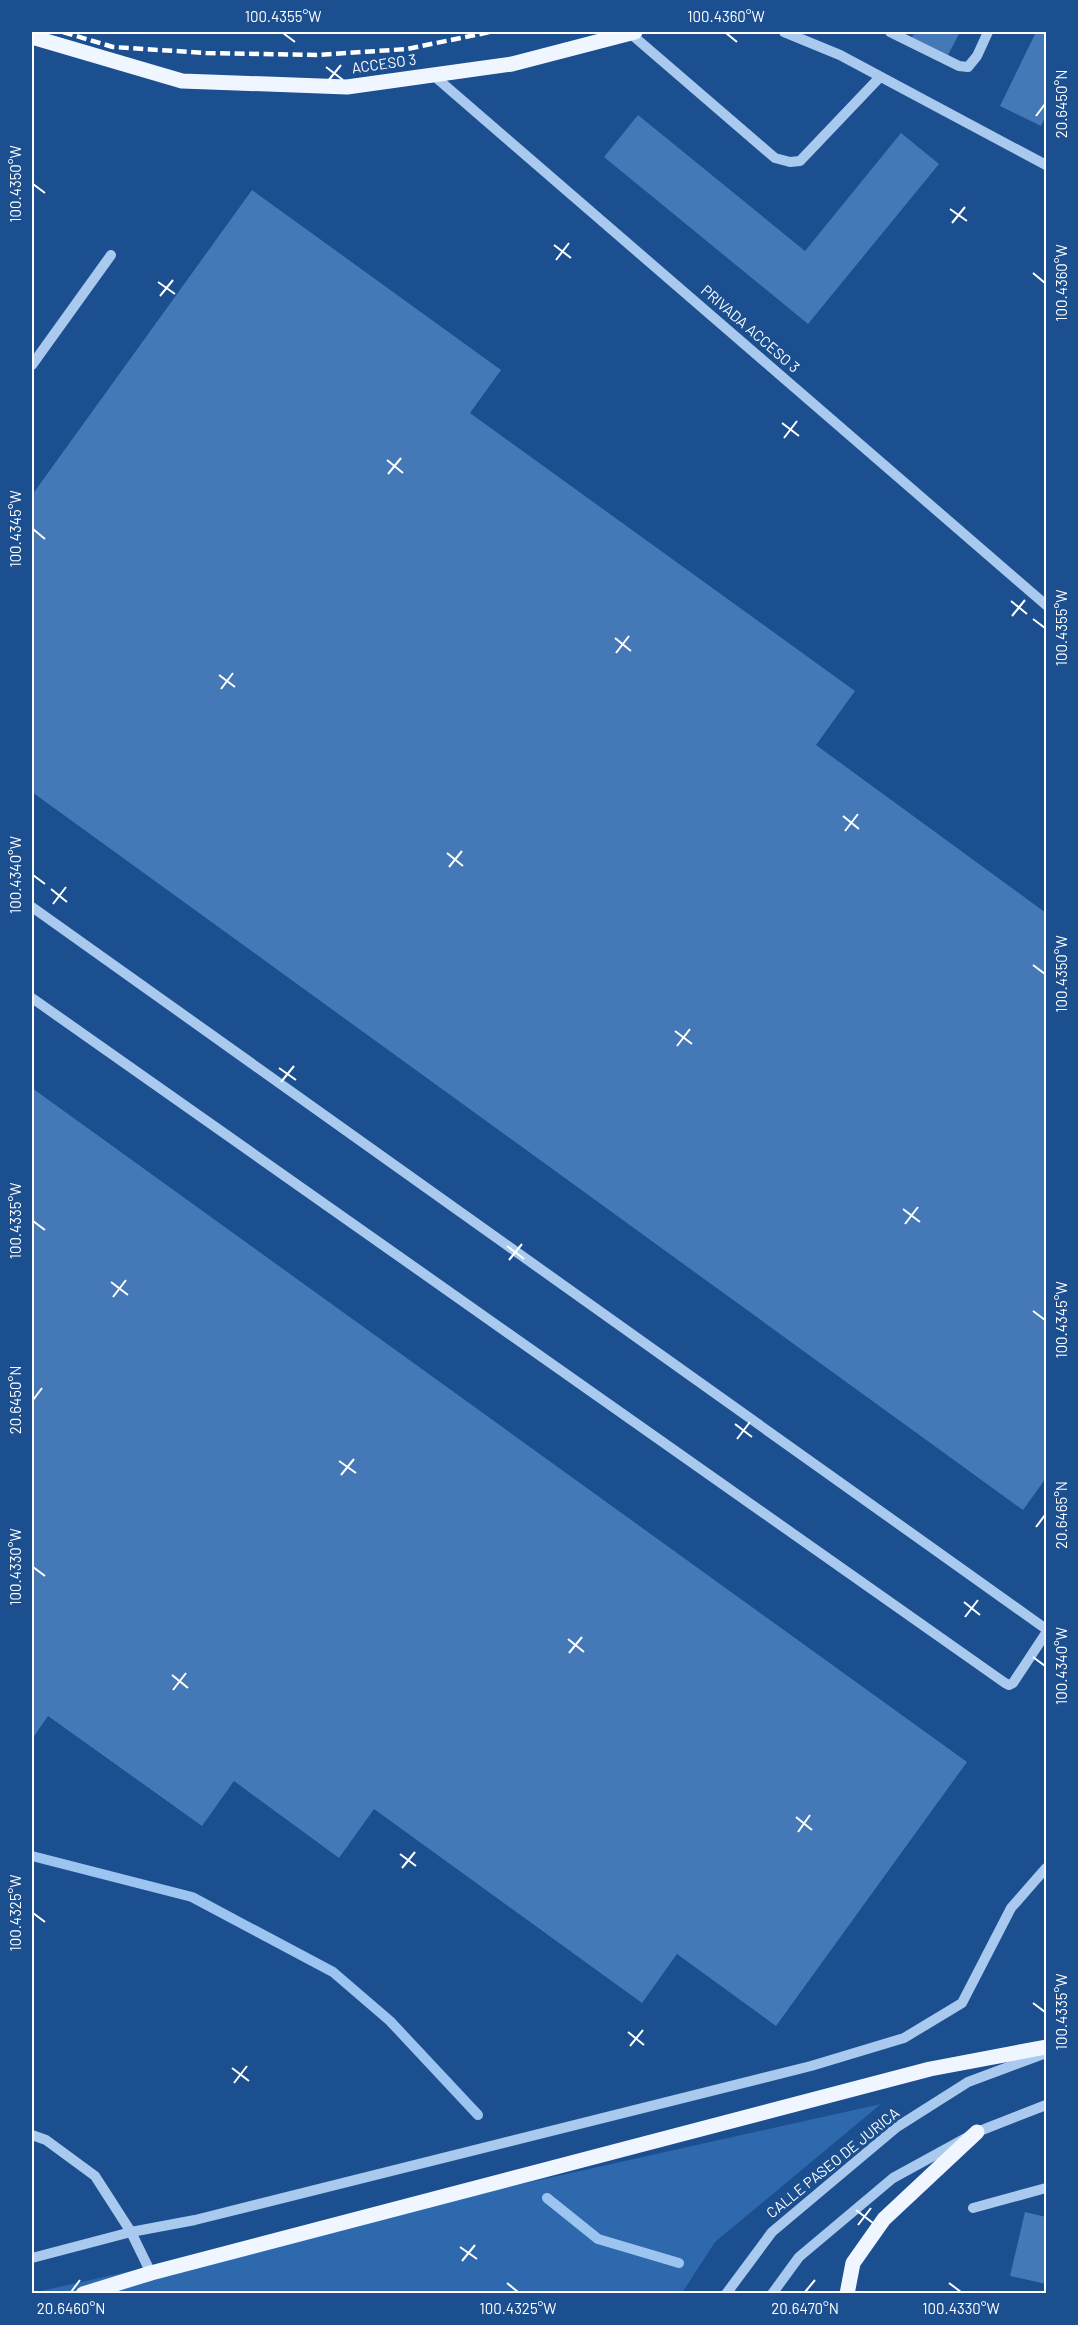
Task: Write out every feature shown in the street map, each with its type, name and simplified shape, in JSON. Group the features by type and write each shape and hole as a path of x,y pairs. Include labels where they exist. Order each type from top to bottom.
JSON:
{"main road":[{"name":"ACCESO 3","path":"32,37 182,81 346,87 512,64 633,33"},
{"path":"83,2294 151,2273 930,2068 1047,2047"},
{"path":"847,2294 853,2263 884,2219 977,2132"}],"street":[{"path":"784,32 840,55 1047,165"},
{"path":"890,32 959,66 968,67 977,56 988,32"},
{"path":"633,33 775,158 790,162 800,161 880,77"},
{"name":"PRIVADA ACCESO 3","path":"433,75 1047,605"},
{"path":"32,365 111,255"},
{"path":"32,907 1047,1631 1013,1683 1009,1685 1005,1683 32,998"},
{"path":"32,2258 800,2069 904,2038 962,2003 1011,1908 1047,1868"},
{"name":"CALLE PASEO DE JURICA","path":"726,2294 772,2232 897,2127 968,2082 1047,2052"},
{"path":"772,2294 799,2257 893,2178 977,2132 1047,2105"},
{"path":"32,2135 45,2140 95,2176 131,2232 151,2273"},
{"path":"973,2208 1047,2188"}],"shaded area":[{"path":"881,2104 715,2242 682,2293 32,2293"}],"building":[{"path":"915,32 960,32 947,57 911,39"},
{"path":"1036,32 1046,32 1046,115 1041,126 1000,106"},
{"path":"638,115 805,251 901,133 939,164 808,324 604,157"},
{"path":"252,190 501,370 470,413 855,691 816,745 1046,913 1046,1478 1023,1510 32,792 32,495"},
{"path":"32,1088 967,1762 776,2026 677,1954 642,2003 374,1809 339,1858 234,1781 202,1826 48,1716 32,1739"},
{"path":"1025,2212 1046,2217 1046,2284 1010,2276"}],"waterway":[{"path":"32,1856 192,1897 333,1972 390,2021 478,2115"},
{"path":"547,2198 598,2239 679,2263"}],"railway":[{"path":"63,32 113,47 206,53 317,55 407,49 490,32"}]}
